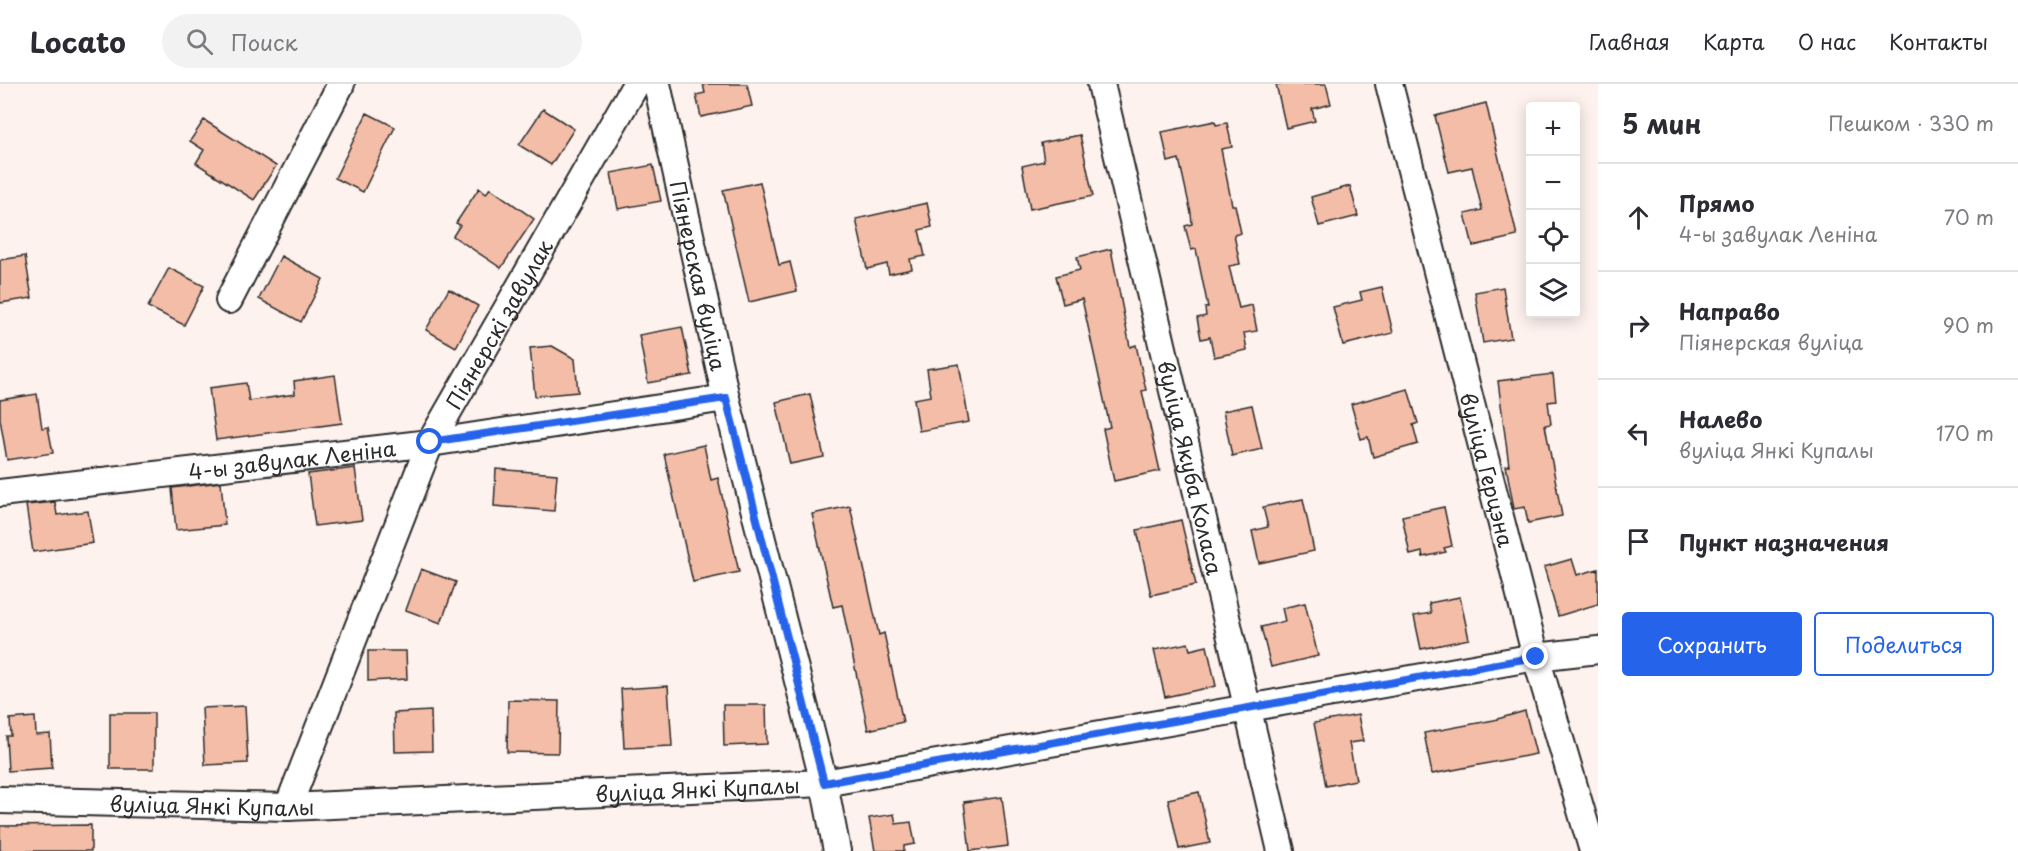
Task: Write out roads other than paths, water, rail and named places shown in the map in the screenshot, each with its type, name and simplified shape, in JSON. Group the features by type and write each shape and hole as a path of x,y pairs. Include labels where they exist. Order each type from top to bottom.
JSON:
{"street":[{"path":"229,300 340,84"},
{"name":"Піянерскі завулак","path":"288,807 430,442 636,84"},
{"name":"Піянерская вуліца","path":"657,84 726,398 824,783 837,851"},
{"name":"вуліца Якуба Коласа","path":"1101,84 1281,851"},
{"name":"вуліца Герцэна","path":"1389,84 1536,657 1593,851"},
{"name":"4-ы завулак Леніна","path":"0,493 430,442 726,398"},
{"name":"вуліца Янкі Купалы","path":"0,800 288,807 824,783 1536,657 1598,650"}]}
